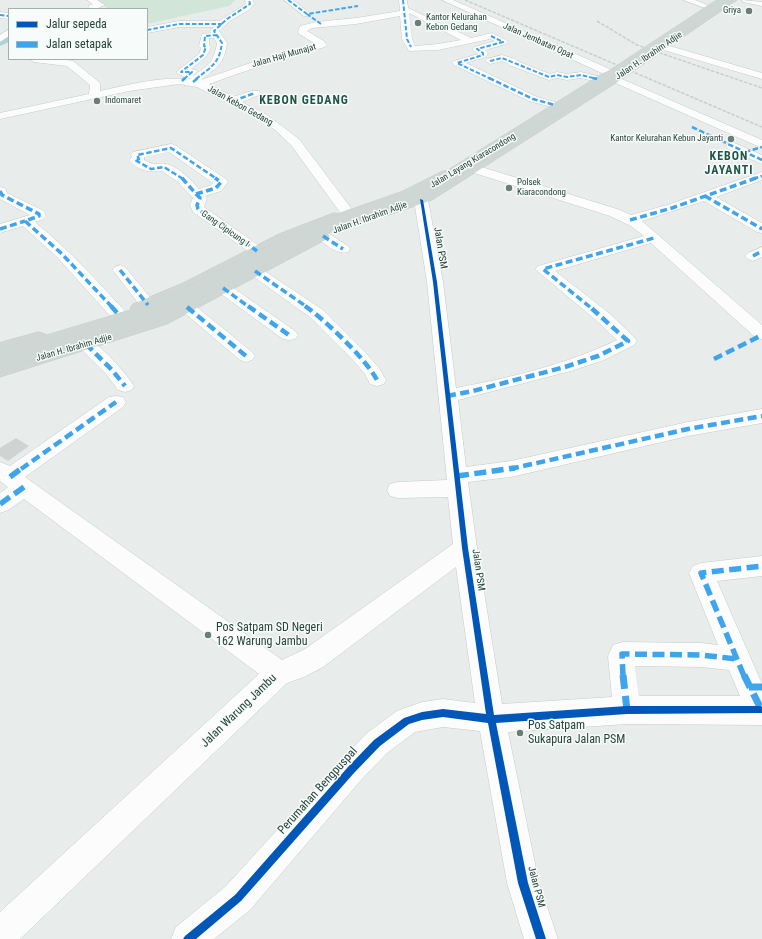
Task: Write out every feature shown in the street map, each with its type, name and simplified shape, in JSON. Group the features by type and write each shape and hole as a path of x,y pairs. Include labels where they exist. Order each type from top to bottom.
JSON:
{"main road":[{"name":"Jalan H. Ibrahim Adjie","path":"464,170 555,105 597,79 612,75 638,52 718,0"},
{"name":"Jalan Layang Kiaracondong","path":"0,359 140,318 163,308 326,226 378,208 423,190 457,172 587,91 725,0"},
{"name":"Jalan H. Ibrahim Adjie","path":"0,371 152,323 187,307 349,224 414,198 464,170 612,75 664,47 733,0"},
{"path":"687,21 699,23"},
{"path":"638,52 651,55"},
{"name":"Jalan H. Ibrahim Adjie","path":"0,349 119,315 148,305 202,280 292,233 347,212 414,198"}],"street":[{"path":"91,0 101,5 92,8"},
{"path":"0,116 9,109 94,95 128,84 192,82 216,63 220,56 222,43 214,31 236,12 247,8 250,4 249,0"},
{"path":"288,0 321,24 362,20 403,7 469,40"},
{"name":"Jalan Jembatan Opat","path":"446,0 517,31 762,145"},
{"path":"687,0 708,7"},
{"path":"746,0 762,4"},
{"path":"307,14 358,6"},
{"path":"403,7 413,26"},
{"path":"413,26 434,23"},
{"path":"148,25 222,24"},
{"name":"Jalan Haji Munajat","path":"192,82 322,45 302,32 303,28 321,24"},
{"path":"413,26 407,39 411,47 414,49 421,49 517,31"},
{"path":"0,39 8,28"},
{"path":"192,82 192,72 181,72 204,55 206,47 204,46 205,36 217,35"},
{"path":"491,36 503,42 478,49 483,53 483,55 457,63 533,99 555,105"},
{"path":"664,47 762,76"},
{"path":"490,61 504,58 512,61 512,63 549,77 556,75 570,77 581,75 597,79"},
{"path":"50,60 65,61 73,64 95,84 94,95"},
{"name":"Jalan Kebon Gedang","path":"192,82 234,101 279,128 295,142 347,212"},
{"path":"234,101 255,93"},
{"path":"692,127 762,160"},
{"path":"744,152 762,145"},
{"path":"172,148 220,182 216,188 196,194 178,176 164,167 151,169 135,160 139,159 137,155 172,148"},
{"path":"464,170 608,211 630,220 645,230 762,334"},
{"path":"630,220 762,176"},
{"path":"0,229 39,215 1,193"},
{"name":"Gang Cipicung I","path":"196,194 200,199 197,205 200,211 257,251"},
{"path":"705,196 762,229"},
{"name":"Jalan PSM","path":"414,198 435,282 465,548 491,720 523,883 541,939"},
{"path":"25,221 37,230 78,269 119,315"},
{"path":"324,236 344,249"},
{"path":"447,396 473,391 565,367 598,356 628,341 603,318 543,269 654,238"},
{"path":"120,270 148,305"},
{"path":"255,271 317,314 358,355 373,372 377,380"},
{"path":"223,288 289,335"},
{"path":"187,307 246,356"},
{"path":"0,504 11,478 120,394 112,370 86,344"},
{"path":"398,490 458,482 688,429 762,416"},
{"name":"Jalan Warung Jambu","path":"0,936 280,672 11,478"},
{"path":"280,672 295,668 314,658 465,548"},
{"path":"759,699 737,659 701,573 762,566"},
{"path":"627,710 622,654 701,655 737,659"},
{"name":"Perumahan Bengpuspal","path":"188,939 238,898 361,759 377,743 406,721 422,716 443,713 491,720 759,699"}],"green space":[{"path":"94,0 236,0 229,6 148,24 148,8 106,7"}],"building":[{"path":"16,438 29,446 8,461 0,456 0,448"}],"waterway":[{"path":"0,42 8,38"}],"railway":[{"path":"465,0 762,127"},
{"path":"597,21 637,45 762,88"}],"marked path":[{"path":"193,82 216,63 220,56 222,43 214,31 227,19 246,8 250,4 249,0"},
{"path":"288,0 307,14"},
{"path":"403,0 407,39 411,47"},
{"path":"321,24 307,14 358,6"},
{"path":"0,15 8,16"},
{"path":"148,30 179,24 222,24"},
{"path":"182,81 192,72 181,72 203,55 206,47 204,46 205,36 217,35"},
{"path":"491,36 503,42 477,49 483,53 483,55 457,63 533,99 555,105"},
{"path":"490,61 502,58 549,77 557,75 567,77 581,75 597,79"},
{"path":"233,101 255,93"},
{"path":"692,127 762,160"},
{"path":"745,152 762,147"},
{"path":"196,194 216,188 221,182 171,148 137,155 139,159 135,160 151,169 164,167 183,179 200,198 197,205 198,209 257,251"},
{"path":"630,220 672,208 762,176"},
{"path":"0,191 2,195 39,214 39,216 25,221 50,242 119,315"},
{"path":"705,196 762,229"},
{"path":"0,229 25,221"},
{"path":"323,236 343,249"},
{"path":"447,396 473,391 565,367 598,356 628,341 603,317 543,269 654,238"},
{"path":"753,256 762,251"},
{"path":"120,270 148,305"},
{"path":"255,271 317,314 358,355 373,372 377,380"},
{"path":"223,288 289,335"},
{"path":"187,307 246,356"},
{"path":"714,359 762,335"},
{"path":"86,344 112,370 125,386"},
{"path":"10,477 116,402"},
{"path":"457,476 511,469 688,429 762,416"},
{"path":"0,504 24,487"},
{"path":"762,566 701,573 749,687 762,711"},
{"path":"627,710 622,654 701,655 737,659"},
{"path":"749,687 762,687"}],"cycle path":[{"path":"421,200 435,282 465,548 489,707 523,883 541,939"},
{"path":"188,939 238,898 351,770 377,743 407,721 422,716 443,713 491,719 627,710 761,710"}],"place":[{"name":"Griya","path":"749,11"},
{"name":"Kantor Kelurahan Kebon Gedang","path":"418,23"},
{"name":"Indomaret","path":"97,101"},
{"name":"Kantor Kelurahan Kebun Jayanti","path":"731,139"},
{"name":"Polsek Kiaracondong","path":"509,188"},
{"name":"Pos Satpam SD Negeri 162 Warung Jambu","path":"208,635"},
{"name":"Pos Satpam Sukapura Jalan PSM","path":"520,733"}],"district":[{"name":"KEBON GEDANG","path":"304,101"},
{"name":"KEBON JAYANTI","path":"729,164"}]}
